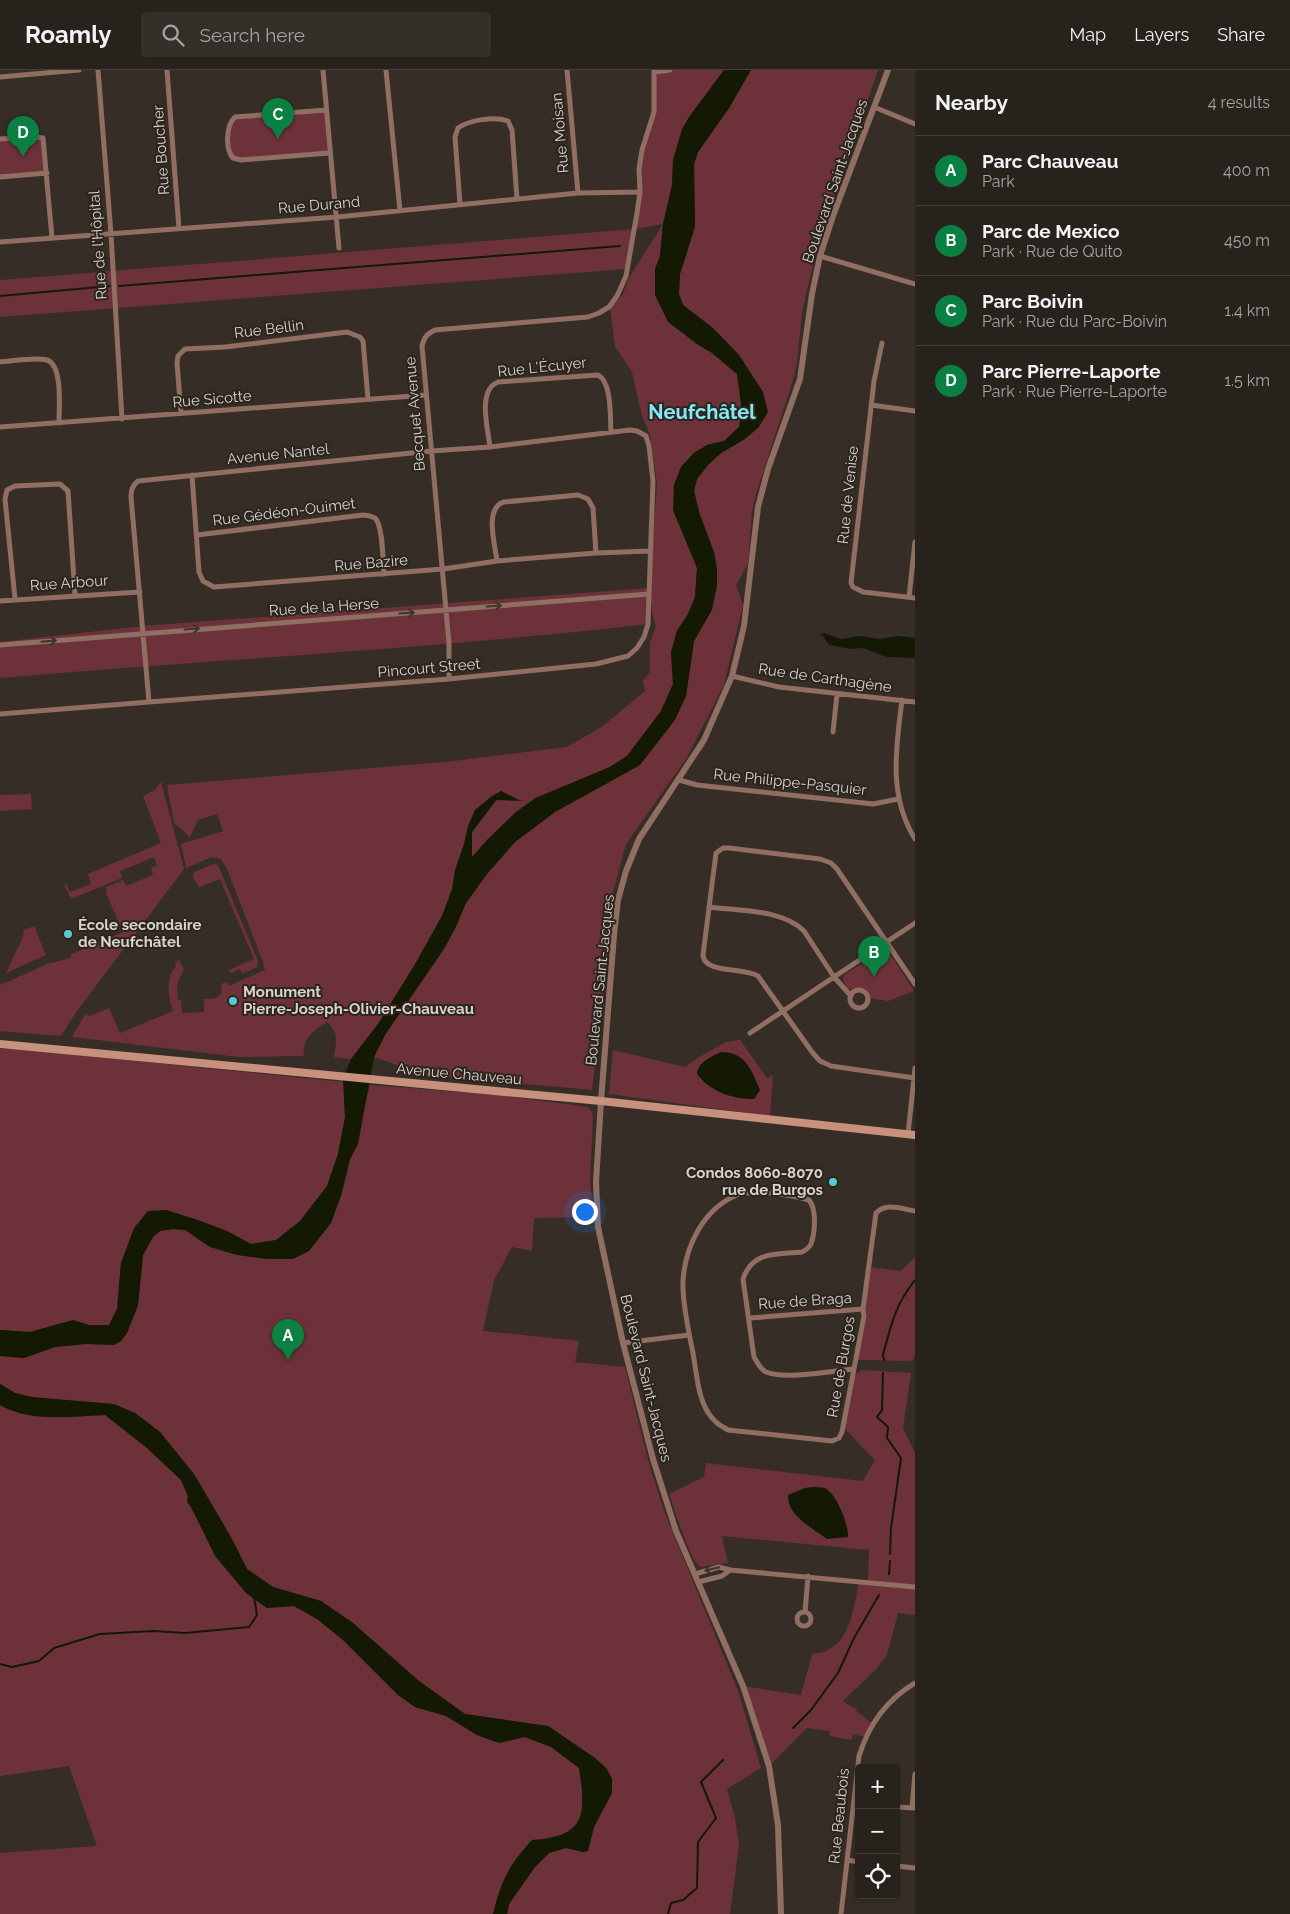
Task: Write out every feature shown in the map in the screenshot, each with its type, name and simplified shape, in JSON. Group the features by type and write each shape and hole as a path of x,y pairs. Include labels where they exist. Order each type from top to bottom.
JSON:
{"main road":[{"name":"Avenue Chauveau","path":"0,1044 600,1101 912,1134"}],"street":[{"path":"0,77 79,70"},
{"name":"Rue de l'Hôpital","path":"98,70 111,234 122,419"},
{"name":"Rue Boucher","path":"167,70 179,228"},
{"path":"322,70 339,248"},
{"path":"386,70 400,210"},
{"name":"Rue Moisan","path":"567,70 578,193"},
{"path":"640,192 639,169 642,150 654,112 654,71 670,70"},
{"name":"Boulevard Saint-Jacques","path":"781,1914 778,1825 769,1766 743,1686 676,1531 653,1459 623,1342 598,1227 596,1182 600,1101 618,900 626,871 639,839 704,740 732,676 744,626 759,501 768,469 800,379 812,294 820,256 830,224 888,70"},
{"path":"874,107 915,124"},
{"path":"326,110 235,117 228,127 229,151 232,158 241,160 329,153"},
{"path":"460,204 455,137 458,128 466,123 498,119 508,121 512,130 517,198"},
{"path":"0,139 36,136 43,138 52,238"},
{"path":"0,177 47,173"},
{"name":"Rue Durand","path":"0,242 337,217 578,193 640,192"},
{"name":"Becquet Avenue","path":"449,679 443,569 422,346 426,335 435,330 588,317 599,314 609,307 624,283 640,192"},
{"path":"820,256 915,284"},
{"name":"Rue Bellin","path":"181,413 177,362 178,356 184,349 348,332 360,337 363,341 368,399"},
{"name":"Rue de Venise","path":"882,343 871,405 851,583 853,587 863,592 912,598"},
{"path":"0,362 41,360 54,364 58,377 59,423"},
{"name":"Rue L'Écuyer","path":"490,447 485,398 489,388 498,382 598,375 602,377 607,385 611,432"},
{"name":"Rue Sicotte","path":"0,427 426,395"},
{"path":"871,405 915,411"},
{"name":"Avenue Nantel","path":"150,702 131,489 138,481 431,451 490,447 630,430 644,433"},
{"name":"Pincourt Street","path":"0,714 449,679 596,664 628,656 644,638 648,624 653,480 649,446 644,433"},
{"name":"Rue Bazire","path":"192,475 200,577 203,582 214,587 443,569 497,561 650,550"},
{"path":"15,600 5,499 7,490 15,486 60,484 68,491 75,595"},
{"path":"497,561 492,522 492,514 496,506 504,502 578,495 588,498 593,508 596,553"},
{"name":"Rue Gédéon-Ouimet","path":"197,535 363,515 370,516 375,518 379,527 384,574"},
{"path":"912,598 915,542"},
{"name":"Rue Arbour","path":"0,601 140,592"},
{"name":"Rue de la Herse","path":"0,645 649,594"},
{"name":"Rue de Carthagène","path":"732,676 779,687 915,702"},
{"path":"833,732 837,694"},
{"path":"902,700 895,771 898,799 904,818 915,839"},
{"name":"Rue Philippe-Pasquier","path":"679,780 697,785 873,804 898,799"},
{"path":"914,1078 842,1068 820,1061 762,980 752,973 711,967 705,962 703,954 716,853 724,848 820,858 832,863 915,984"},
{"path":"709,907 774,915 790,920 804,931 834,977 851,996"},
{"path":"750,1033 915,923"},
{"path":"912,1134 915,1068"},
{"path":"623,1342 689,1335 683,1283 687,1254 697,1232 706,1220 724,1204 739,1195 756,1193 809,1200 813,1204 815,1212 811,1244 808,1249 802,1252 761,1256 747,1268 744,1279 754,1356 759,1365 765,1371 777,1375 854,1369"},
{"name":"Rue de Burgos","path":"689,1335 705,1408 715,1422 728,1430 799,1439 832,1441 837,1439 842,1432 862,1325 876,1213 881,1208 886,1207 915,1211"},
{"name":"Rue de Braga","path":"750,1318 863,1309"},
{"path":"695,1574 719,1567 730,1570 915,1587"},
{"path":"698,1582 722,1576 730,1570"},
{"path":"805,1612 808,1576"},
{"name":"Rue Beaubois","path":"841,1914 858,1756 872,1723 891,1699 915,1683"},
{"path":"900,1807 913,1808 915,1774"},
{"path":"847,1860 855,1861"},
{"path":"900,1866 915,1868"}],"shaded area":[{"path":"654,70 724,70 689,117 673,160 672,185 663,224 635,229 639,169 654,112"},
{"path":"724,70 751,70 729,108 698,152 694,164 695,227 680,274 679,294 683,305 713,328 739,355 763,392 768,412 758,428 745,439 721,453 697,479 694,491 700,515 714,552 717,585 712,610 694,641 686,696 675,720 640,765 555,812 515,842 487,874 466,903 444,949 385,1035 374,1057 358,1144 350,1159 341,1196 331,1223 309,1251 293,1259 267,1259 237,1255 210,1247 185,1230 160,1231 153,1237 143,1255 138,1305 127,1333 121,1341 114,1345 86,1344 55,1347 24,1358 0,1356 0,1330 30,1332 73,1320 89,1325 109,1325 117,1309 121,1263 134,1228 148,1211 166,1210 198,1220 227,1231 251,1244 276,1240 300,1221 327,1186 338,1154 345,1117 343,1079 351,1059 378,1024 442,916 452,889 455,870 468,826 475,810 501,791 524,801 496,800 472,832 472,857 516,812 536,798 610,767 627,756 661,711 673,684 671,652 677,631 688,614 695,597 697,568 673,510 674,485 681,467 694,453 707,445 724,441 739,427 742,411 737,374 712,353 668,322 655,295 655,269 660,256 663,224 672,185 673,160 682,129"},
{"path":"751,70 878,70 819,240 802,312 794,377 756,494 752,511 748,564 736,585 743,605 724,685 686,759 626,844 612,896 608,920 607,958 592,1090 414,1074 397,1065 374,1057 385,1035 466,903 487,874 515,842 555,812 640,765 686,696 694,641 712,609 717,585 714,552 700,515 694,491 697,479 721,453 745,439 763,392 739,355 713,328 683,305 679,294 680,274 695,226 694,164 698,152 729,108"},
{"path":"326,110 329,153 241,160 230,155 230,123 232,120"},
{"path":"43,138 47,173 0,177 0,139"},
{"path":"663,224 660,256 655,270 697,344 712,353 737,374 742,411 739,427 724,441 707,445 694,453 681,467 673,510 697,568 695,597 688,614 677,631 671,652 673,684 661,711 627,756 610,767 535,798 516,812 488,839 472,858 472,832 497,800 516,799 501,791 468,826 455,870 452,889 442,916 378,1024 351,1059 334,1057 335,1034 327,1022 313,1032 307,1040 304,1056 239,1057 72,1037 86,1013 89,1016 109,1008 120,1033 173,1011 168,988 170,977 176,966 175,963 179,960 184,970 178,981 177,988 178,1000 181,1000 182,1013 204,1012 204,999 218,997 222,993 221,984 227,982 228,986 265,970 227,869 221,859 212,857 186,868 181,844 223,831 217,814 198,820 190,837 174,823 167,785 445,762 567,747 603,726 645,691 643,681 650,672 650,643 656,626 650,593 648,624 405,647 0,678 0,642 143,626 650,588 657,483 650,435 642,416 632,372 615,346 610,307 622,296 629,278"},
{"path":"635,229 627,269 0,317 0,280"},
{"path":"824,633 841,639 860,636 880,639 898,636 915,638 915,658 887,657 863,648 851,649 829,645 823,636 819,635"},
{"path":"161,782 184,869 77,1011 61,1036 0,1031 0,985 52,962 70,958 72,954 123,932 105,891 107,892 106,887 123,880 126,886 153,875 151,868 157,866 154,857 120,871 122,878 71,899 64,885 66,884 70,892 91,884 88,874 161,843 143,796 155,790"},
{"path":"31,794 32,809 0,811 0,795"},
{"path":"213,864 218,865 258,961 257,967 242,974 240,969 231,973 229,970 254,959 220,879 199,887 193,877 194,872"},
{"path":"34,926 46,955 6,973 23,937 24,930"},
{"path":"881,951 889,952 914,991 888,1001 870,998 869,992 864,988 851,990 847,988 843,979 844,975"},
{"path":"740,1040 767,1078 773,1075 770,1116 609,1094 613,1050 685,1067 726,1042","holes":["742,1058 751,1070 760,1090 703,1082"]},
{"path":"0,1049 17,1049 343,1082 345,1117 338,1154 327,1186 300,1221 284,1234 276,1240 251,1244 227,1231 166,1210 121,1263 117,1309 109,1325 89,1325 73,1320 30,1332 0,1330"},
{"path":"721,1052 736,1055 750,1069 760,1090 754,1099 738,1098 715,1090 697,1074 702,1063"},
{"path":"370,1085 499,1095 587,1107 590,1109 593,1116 590,1180 593,1217 534,1218 532,1251 512,1247 494,1280 483,1331 579,1341 575,1362 625,1367 648,1460 663,1508 738,1691 761,1768 727,1789 735,1818 739,1845 730,1914 507,1914 509,1904 535,1867 549,1853 566,1848 583,1852 588,1851 594,1827 612,1793 607,1769 595,1758 548,1726 465,1714 419,1681 353,1623 321,1601 273,1587 247,1569 232,1539 194,1474 160,1432 135,1413 32,1397 15,1393 0,1384 0,1356 24,1358 55,1347 86,1344 114,1345 121,1341 127,1333 138,1305 143,1255 153,1237 160,1231 185,1230 210,1247 237,1255 267,1259 293,1259 300,1255 341,1196 350,1159 358,1144 362,1115"},
{"path":"915,1257 915,1353 913,1361 857,1360 869,1267 901,1271"},
{"path":"863,1370 911,1373 903,1428 915,1453 915,1615 898,1613 887,1655 877,1668 843,1701 857,1708 856,1711 872,1723 865,1737 853,1734 852,1740 829,1736 830,1731 807,1728 769,1766 743,1686 801,1695 812,1654 825,1652 835,1646 847,1628 852,1617 859,1581 868,1582 869,1550 722,1536 728,1563 700,1567 687,1545 669,1494 704,1477 706,1463 863,1481 875,1460 843,1427 853,1375"},
{"path":"0,1384 15,1393 32,1397 114,1404 135,1413 160,1432 194,1474 232,1539 247,1569 273,1587 321,1601 353,1623 419,1681 465,1714 548,1726 595,1758 607,1769 612,1779 612,1793 594,1827 588,1851 583,1852 566,1848 549,1853 535,1867 509,1904 507,1914 493,1914 499,1892 507,1874 517,1857 532,1840 563,1834 572,1828 578,1820 582,1811 579,1768 551,1747 525,1737 499,1743 477,1735 446,1716 415,1707 398,1695 343,1640 317,1619 294,1606 267,1608 246,1593 215,1556 187,1502 188,1496 181,1480 147,1448 105,1415 51,1417 12,1411 0,1405"},
{"path":"0,1405 9,1410 74,1417 105,1415 147,1448 181,1480 188,1496 187,1502 246,1593 267,1608 294,1606 317,1619 343,1640 398,1695 415,1707 446,1716 477,1735 499,1743 525,1737 551,1747 579,1768 582,1799 578,1820 572,1828 563,1834 532,1840 517,1857 507,1874 499,1892 493,1914 0,1914 0,1853 97,1846 69,1766 0,1776"},
{"path":"813,1487 825,1488 833,1496 844,1518 848,1537 827,1539 796,1515 789,1502 788,1495"}],"waterway":[{"path":"119,286 620,246"},
{"path":"0,296 110,286"},
{"path":"884,1360 883,1355 894,1316 908,1289 915,1280"},
{"path":"883,1373 882,1410 877,1417 888,1427 887,1438 901,1458 891,1528 890,1554"},
{"path":"889,1574 890,1561"},
{"path":"793,1728 811,1710 838,1673 854,1638 879,1595"},
{"path":"0,1664 12,1667 39,1661 54,1648 100,1634 153,1631 185,1633 249,1627 257,1615 254,1597"},
{"path":"668,1914 671,1903 683,1900 697,1888 698,1842 716,1818 701,1782 723,1760"}],"place":[{"name":"Parc Boivin","path":"278,139"},
{"name":"Parc Pierre-Laporte","path":"23,157"},
{"name":"École secondaire de Neufchâtel","path":"68,934"},
{"name":"Parc de Mexico","path":"874,977"},
{"name":"Monument Pierre-Joseph-Olivier-Chauveau","path":"233,1001"},
{"name":"Condos 8060-8070 rue de Burgos","path":"833,1182"},
{"name":"Parc Chauveau","path":"288,1360"}],"district":[{"name":"Neufchâtel","path":"702,412"}]}
